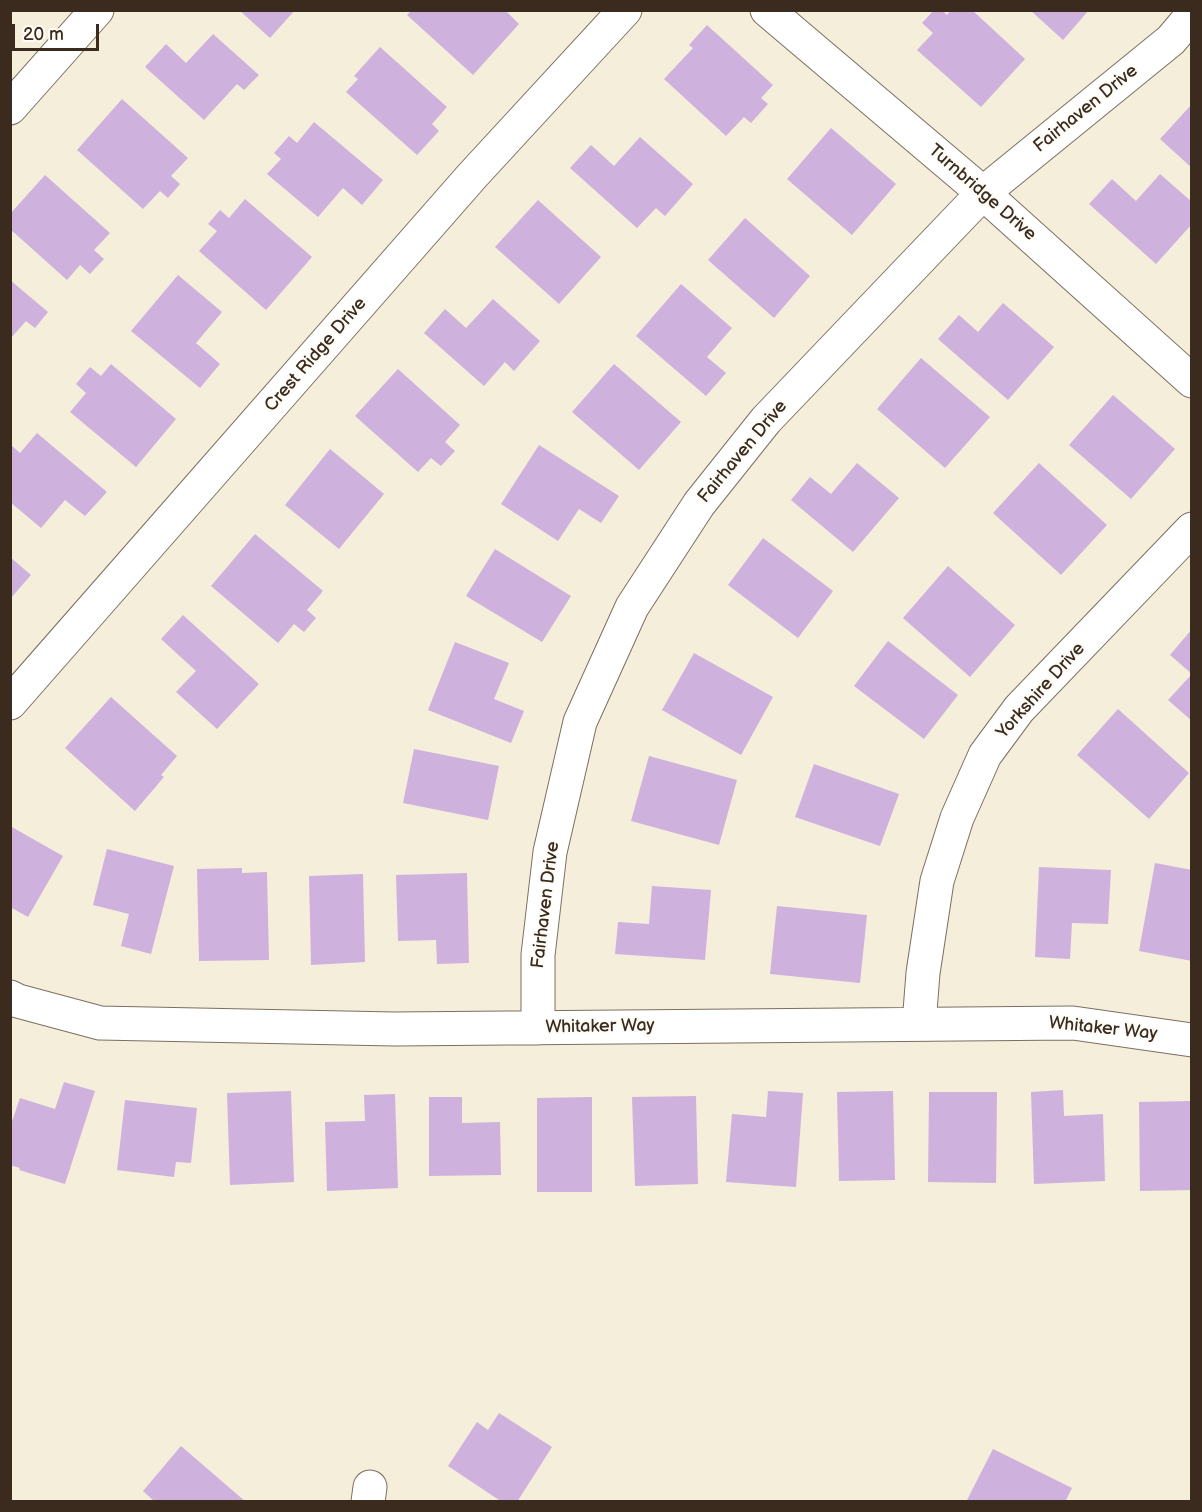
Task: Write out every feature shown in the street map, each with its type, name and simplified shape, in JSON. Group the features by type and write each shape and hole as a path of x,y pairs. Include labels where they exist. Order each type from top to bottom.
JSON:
{"street":[{"path":"10,108 97,10"},
{"name":"Crest Ridge Drive","path":"10,703 472,176 626,10"},
{"name":"Turnbridge Drive","path":"767,10 983,193 1191,381"},
{"name":"Fairhaven Drive","path":"538,1028 538,955 553,842 580,722 632,607 699,504 766,420 983,193 1171,40 1191,15"},
{"name":"Yorkshire Drive","path":"919,1024 923,973 936,881 957,818 985,755 1019,710 1191,530"},
{"name":"Whitaker Way","path":"10,997 18,1002 100,1023 394,1029 1073,1023 1191,1040"}],"building":[{"path":"239,10 295,10 270,38"},
{"path":"412,10 505,10 519,24 473,75 407,15"},
{"path":"934,10 942,10 947,15 951,10 972,10 1025,59 981,107 917,50 933,33 922,23"},
{"path":"1030,10 1089,10 1063,40"},
{"path":"707,25 773,85 761,98 768,104 751,123 744,117 726,136 664,79 693,48 689,45"},
{"path":"213,34 259,75 244,90 237,84 204,120 145,67 166,44 186,63"},
{"path":"380,47 447,107 432,124 439,131 417,155 346,92 358,79 354,76"},
{"path":"122,99 188,158 171,176 180,184 168,198 160,191 143,209 77,150"},
{"path":"1192,104 1192,168 1160,139"},
{"path":"314,122 383,180 362,205 343,188 318,217 267,174 281,159 274,153 289,136 297,143"},
{"path":"831,128 896,184 852,235 787,179"},
{"path":"640,137 693,184 665,216 656,208 637,228 570,168 591,145 614,166"},
{"path":"1160,174 1192,202 1192,224 1156,264 1089,204 1112,179 1136,201"},
{"path":"45,175 110,233 94,250 104,259 90,274 80,265 67,280 10,229 10,214"},
{"path":"245,199 312,257 266,310 199,251 217,231 208,224 220,210 229,218"},
{"path":"538,200 601,257 559,304 495,247"},
{"path":"745,218 810,276 774,318 708,260"},
{"path":"178,275 222,312 196,343 220,364 200,388 131,331"},
{"path":"10,280 48,312 35,328 26,321 10,339"},
{"path":"681,284 732,328 707,357 726,373 706,396 636,336"},
{"path":"493,299 540,341 514,371 505,362 484,386 424,333 445,309 466,328"},
{"path":"1003,303 1054,347 1008,400 938,339 959,315 978,332"},
{"path":"921,358 990,417 945,468 877,409"},
{"path":"111,364 176,419 136,467 70,412 86,393 76,384 90,367 101,376"},
{"path":"614,364 681,422 639,470 572,412"},
{"path":"398,369 460,425 445,442 455,451 441,466 431,458 418,472 355,416"},
{"path":"1113,395 1175,449 1131,499 1069,445"},
{"path":"37,433 107,492 85,516 65,500 41,528 10,502 10,447 12,446 20,453"},
{"path":"539,445 619,496 601,523 579,509 558,541 501,504"},
{"path":"330,449 384,494 339,549 285,505"},
{"path":"857,463 899,498 853,552 791,500 810,477 831,494"},
{"path":"1039,463 1107,525 1061,575 993,513"},
{"path":"255,534 323,591 307,610 316,618 304,632 294,624 278,643 211,586"},
{"path":"763,538 833,591 798,638 728,585"},
{"path":"495,549 571,596 542,642 466,596"},
{"path":"10,557 31,575 10,599"},
{"path":"948,566 1015,625 970,677 903,618"},
{"path":"183,615 259,684 217,729 176,692 196,671 161,639"},
{"path":"1192,629 1192,674 1170,655"},
{"path":"888,641 958,695 924,739 854,686"},
{"path":"455,642 509,663 494,699 524,711 511,743 428,710"},
{"path":"694,653 773,697 741,755 662,710"},
{"path":"1192,674 1192,721 1168,700"},
{"path":"111,697 177,756 161,775 164,777 135,811 65,748"},
{"path":"1118,709 1189,773 1149,819 1077,755"},
{"path":"414,749 499,766 488,820 403,803"},
{"path":"649,756 737,780 719,845 631,821"},
{"path":"814,764 899,794 880,846 795,817"},
{"path":"10,826 63,856 28,917 10,907"},
{"path":"107,849 174,866 151,954 121,946 129,914 93,905"},
{"path":"1155,863 1192,870 1192,961 1139,951"},
{"path":"1039,867 1111,870 1108,924 1072,923 1070,959 1035,957"},
{"path":"242,868 242,873 267,872 269,960 199,961 197,869"},
{"path":"467,873 469,963 437,964 436,940 398,941 396,875"},
{"path":"363,874 365,962 311,965 309,876"},
{"path":"652,886 711,890 705,960 615,954 618,922 649,924"},
{"path":"777,906 867,915 860,983 770,974"},
{"path":"64,1082 95,1091 65,1184 10,1165 10,1127 20,1098 55,1109"},
{"path":"1063,1090 1064,1116 1103,1114 1105,1181 1034,1184 1031,1092"},
{"path":"291,1091 294,1182 230,1185 227,1093"},
{"path":"768,1091 803,1093 796,1187 726,1182 732,1114 766,1117"},
{"path":"893,1091 895,1180 839,1181 837,1092"},
{"path":"929,1092 997,1092 996,1183 928,1182"},
{"path":"395,1094 398,1188 327,1191 325,1122 365,1121 364,1095"},
{"path":"696,1096 698,1184 635,1186 632,1097"},
{"path":"429,1097 462,1097 462,1123 500,1122 501,1175 429,1176"},
{"path":"592,1097 592,1192 537,1192 537,1098"},
{"path":"125,1100 197,1108 191,1163 176,1162 174,1177 117,1170"},
{"path":"1192,1101 1192,1190 1140,1191 1139,1102"},
{"path":"499,1413 552,1447 517,1502 502,1502 448,1466 477,1422 488,1430"},
{"path":"181,1446 246,1502 155,1502 143,1491"},
{"path":"993,1449 1072,1488 1065,1502 966,1502"}]}
